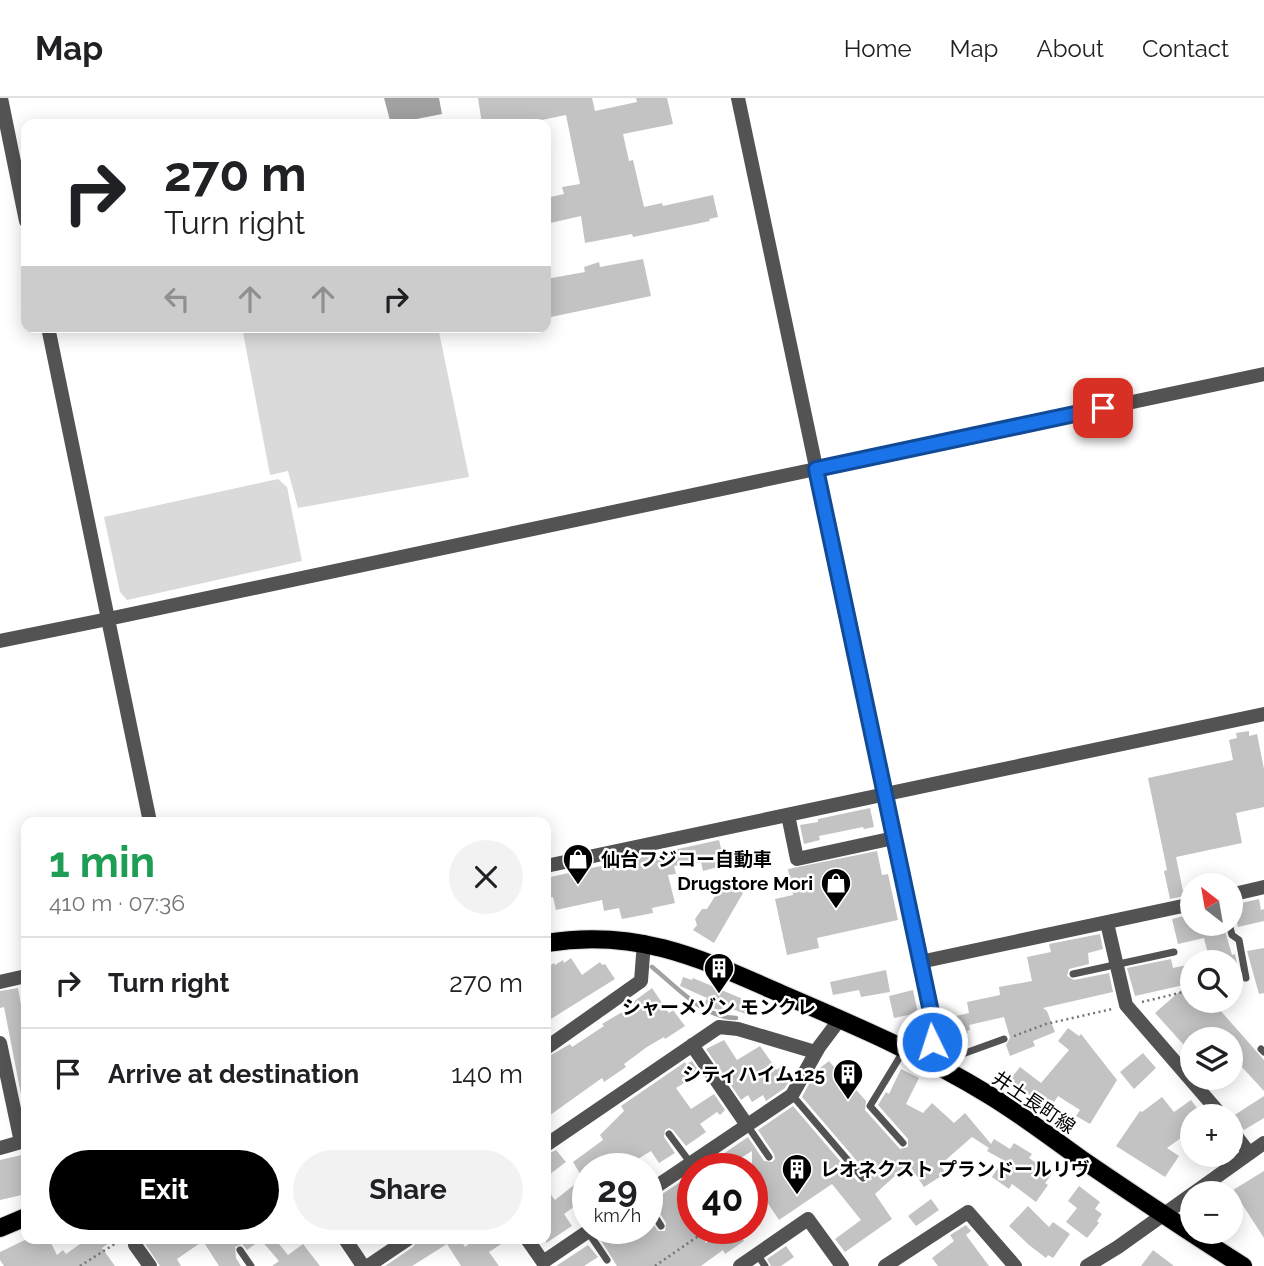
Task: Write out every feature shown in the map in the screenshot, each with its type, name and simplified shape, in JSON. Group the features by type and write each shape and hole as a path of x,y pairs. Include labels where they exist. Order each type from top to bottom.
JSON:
{"main road":[{"name":"井土長町線","path":"551,942 576,939 644,942 697,958 840,1019 924,1059 989,1095 1243,1266"},
{"path":"0,1228 21,1219"}],"street":[{"path":"1,98 21,196"},
{"path":"738,98 934,1026 932,1042 924,1059"},
{"path":"49,333 148,817"},
{"path":"0,642 1264,374"},
{"path":"551,865 1264,714"},
{"path":"788,815 797,859 894,838"},
{"path":"1243,892 1264,887"},
{"path":"920,962 1180,907"},
{"path":"1107,923 1126,1005 1212,1104"},
{"path":"551,1045 642,981 644,942"},
{"path":"0,982 21,977"},
{"path":"710,1153 792,1095 815,1052 840,1019"},
{"path":"551,1142 719,1027 738,1029 815,1052"},
{"path":"0,1043 21,1142 0,1148"},
{"path":"692,1045 747,1125"},
{"path":"1087,1266 1264,1143"},
{"path":"1243,1145 1249,1153"},
{"path":"885,1266 968,1212 1015,1266"},
{"path":"740,1266 761,1260 808,1219 842,1266"},
{"path":"349,1244 366,1266 400,1244"},
{"path":"530,1244 544,1264 572,1244"},
{"path":"135,1245 150,1266"}],"lane":[{"path":"1233,936 1239,940 1246,978"},
{"path":"1073,974 1174,952"},
{"path":"945,1070 957,1056 1004,1039"},
{"path":"903,1143 870,1105 904,1049"},
{"path":"792,1095 863,1178"},
{"path":"747,1125 769,1157"},
{"path":"669,1134 683,1153"},
{"path":"598,1244 607,1260"},
{"path":"240,1250 251,1266"}],"path":[{"path":"1004,1039 1046,1024 1180,993"},
{"path":"80,1266 114,1244"},
{"path":"655,1266 687,1244"}],"shaded area":[{"path":"384,98 439,98 442,114 416,119 390,119"},
{"path":"243,333 439,333 469,477 298,508 288,471 270,475"},
{"path":"278,479 287,487 302,561 127,600 120,592 104,517"}],"building":[{"path":"478,98 592,98 595,111 637,102 636,98 667,98 673,124 623,134 629,161 633,160 644,207 662,203 663,206 713,195 718,217 633,237 632,234 585,243 581,216 551,223 551,197 564,194 562,187 580,184 566,115 546,119 481,119"},
{"path":"643,259 651,296 551,317 551,278 585,272 584,267 599,262 600,267"},
{"path":"1249,731 1249,736 1257,734 1264,769 1264,807 1236,813 1242,843 1176,857 1180,897 1170,899 1164,871 1167,870 1148,778 1233,760 1229,740 1237,738 1236,733"},
{"path":"870,808 874,827 819,836 820,840 804,844 800,825"},
{"path":"719,840 725,865 703,871 701,862 674,866 676,874 668,875 675,903 652,908 653,913 622,919 619,908 604,911 602,900 556,910 551,897 551,877"},
{"name":"Drugstore Mori","path":"877,851 882,875 888,874 898,920 817,938 819,948 787,955 775,899 793,895 788,869"},
{"path":"738,878 743,893 714,943 693,930 697,925 695,919 702,909 707,909 724,882"},
{"path":"1259,899 1261,910 1264,909 1264,921 1243,926 1243,903"},
{"path":"1180,917 1180,936 1226,936 1231,950 1207,950 1204,938 1178,944 1172,919"},
{"path":"1100,934 1103,949 1088,953 1089,964 1069,969 1067,976 1074,980 1109,973 1113,992 1043,1008 1047,1011 1055,1032 1033,1041 1035,1046 1010,1056 1006,1045 1010,1038 1004,1017 969,1025 968,1033 947,1038 943,1019 969,1013 967,1002 1000,995 999,987 1032,981 1027,957 1051,952 1049,944"},
{"path":"1264,948 1264,993 1259,994 1247,951"},
{"path":"571,958 582,975 600,962 605,964 615,979 551,1019 551,965 563,960 564,963"},
{"path":"1171,959 1173,968 1180,967 1180,986 1135,996 1127,968"},
{"path":"886,970 890,992 861,997 859,990 833,995 830,982"},
{"name":"シャーメゾン モンクレ","path":"683,977 693,978 750,1002 746,1014 732,1009 730,1014 704,1005 707,998 680,986"},
{"path":"18,988 21,1005 21,1094 4,1007 0,1008 0,991"},
{"path":"652,988 669,1013 673,1010 685,1026 647,1047 624,1064 626,1067 604,1082 602,1078 551,1114 551,1055 570,1044 572,1047 604,1026 602,1024 634,1005 633,1002"},
{"path":"913,990 918,1013 894,1018 889,996"},
{"path":"1180,991 1180,1013 1223,1013 1235,1027 1180,1027 1180,1041 1155,1013"},
{"path":"1068,1028 1079,1036 1081,1034 1117,1080 1090,1124 1076,1116 1080,1110 1058,1096 1054,1102 1041,1102 1008,1082 1020,1067 1041,1083 1069,1050 1058,1041"},
{"path":"1243,1036 1264,1060 1264,1091 1243,1068"},
{"path":"724,1040 737,1060 760,1046 777,1070 780,1067 791,1077 785,1088 766,1101 763,1095 752,1102 748,1095 741,1100 706,1049"},
{"path":"1143,1053 1156,1068 1134,1089 1120,1072"},
{"path":"692,1061 700,1073 676,1088 691,1109 714,1094 725,1110 720,1115 717,1112 700,1124 706,1132 686,1146 673,1130 665,1130 664,1137 675,1153 663,1160 663,1153 651,1151 585,1153 603,1140 600,1135 624,1111 621,1106 685,1062 686,1064"},
{"path":"829,1061 866,1101 865,1110 900,1149 908,1147 908,1139 878,1105 886,1092 889,1094 901,1069 919,1078 906,1104 923,1113 932,1103 954,1123 965,1113 991,1144 994,1139 1010,1149 1014,1143 1032,1154 1029,1158 1052,1174 1045,1183 1048,1185 1036,1202 1012,1184 1009,1189 992,1177 1003,1160 987,1151 989,1148 972,1137 940,1165 946,1173 924,1187 912,1169 901,1179 897,1174 875,1194 892,1219 845,1252 835,1239 861,1220 832,1184 779,1220 768,1204 768,1162 775,1159 774,1154 758,1130 793,1106 858,1182 866,1183 869,1179 868,1174 802,1097 816,1071"},
{"path":"1264,1096 1264,1118 1244,1130 1243,1110"},
{"path":"1162,1097 1174,1112 1180,1108 1180,1139 1167,1148 1179,1156 1165,1177 1116,1146 1140,1111"},
{"path":"748,1137 759,1153 724,1153"},
{"path":"556,1150 566,1162 551,1173 551,1152"},
{"path":"21,1155 21,1195 0,1200 0,1160"},
{"path":"1264,1171 1264,1238 1243,1205 1243,1184"},
{"path":"677,1184 677,1244 740,1244 725,1254 723,1250 701,1266 617,1266 603,1244 663,1244 666,1223 663,1218 663,1194"},
{"path":"1079,1186 1100,1202 1095,1209 1102,1214 1097,1221 1099,1223 1087,1238 1066,1222 1077,1208 1068,1201"},
{"path":"572,1187 572,1208 564,1214 572,1226 551,1240 551,1195 555,1200"},
{"path":"931,1199 939,1210 916,1226 908,1216"},
{"path":"1028,1206 1049,1227 1053,1222 1070,1234 1053,1258 1048,1255 1046,1258 1009,1226"},
{"path":"966,1225 971,1231 966,1235 989,1266 938,1266 932,1258 954,1241 950,1235"},
{"path":"21,1242 21,1244 52,1244 57,1255 63,1250 66,1254 80,1244 108,1244 102,1248 115,1266 4,1266 0,1260 0,1252"},
{"path":"145,1244 199,1244 177,1259 181,1266 160,1266"},
{"path":"205,1244 242,1244 235,1247 236,1258 241,1266 219,1266"},
{"path":"242,1244 255,1244 247,1250"},
{"path":"264,1244 279,1244 288,1255 303,1244 320,1266 272,1266 279,1261"},
{"path":"415,1244 447,1244 412,1266 385,1266"},
{"path":"447,1244 463,1244 465,1247 469,1244 501,1244 489,1252 499,1266 461,1266"},
{"path":"588,1245 598,1257 584,1266 556,1266"},
{"path":"786,1246 794,1257 781,1266 771,1266 767,1259"},
{"path":"1153,1250 1174,1266 1141,1266"}],"waterway":[{"path":"652,967 702,1007 724,1017 736,1018"}],"place":[{"name":"仙台フジコー自動車","path":"578,886"},
{"name":"Drugstore Mori","path":"836,910"},
{"name":"シャーメゾン モンクレ","path":"719,995"},
{"name":"シティハイム125","path":"848,1101"},
{"name":"レオネクスト プランドールリヴ","path":"797,1196"}],"route":[{"path":"932,1042 934,1026 816,469 1103,408"}]}
